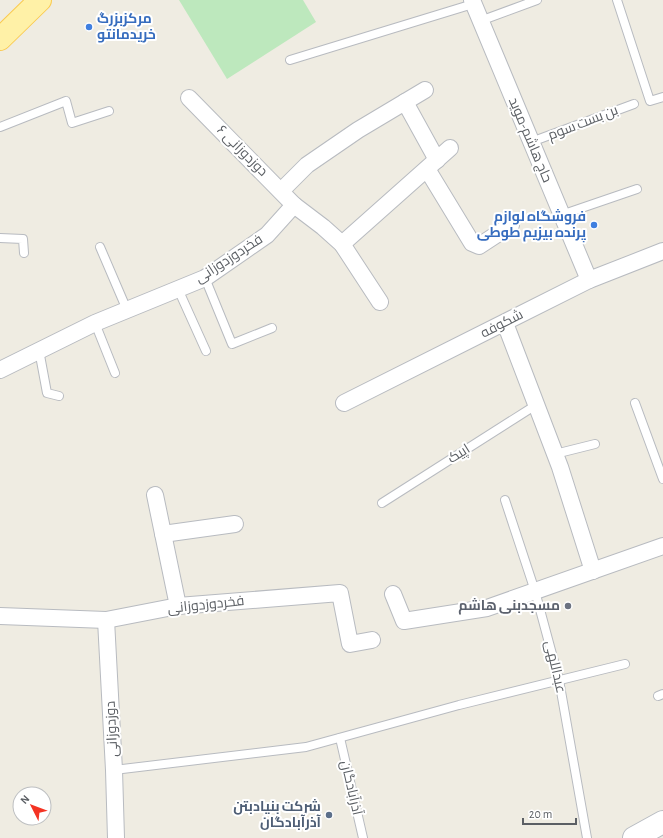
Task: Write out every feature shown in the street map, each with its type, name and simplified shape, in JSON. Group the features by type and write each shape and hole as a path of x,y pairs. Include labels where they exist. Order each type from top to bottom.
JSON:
{"main road":[{"path":"0,25 26,0"},
{"path":"0,39 40,0"}],"street":[{"name":"حاج هاشم-موید","path":"472,2 589,280"},
{"path":"281,191 307,165 358,130 425,90"},
{"name":"دوزدوزانی ۶","path":"189,98 294,205 323,227 342,244 380,302"},
{"path":"406,102 432,164 472,243 479,246 511,225"},
{"path":"342,244 450,148"},
{"name":"فخردوزدوزانی","path":"0,370 95,323 205,278 267,235 294,205"},
{"name":"شکوفه","path":"344,403 589,280 663,251"},
{"path":"505,322 560,467 593,571"},
{"path":"155,495 178,606"},
{"path":"163,534 235,524"},
{"path":"393,594 404,621 487,608 663,546"},
{"name":"فخردوزدوزانی","path":"0,616 106,620 178,606 340,594 350,644 372,640"},
{"name":"دوزدوزانی","path":"106,620 116,838"},
{"path":"634,838 663,822"}],"lane":[{"path":"480,21 537,0"},
{"path":"617,0 650,101 663,97"},
{"path":"290,60 472,2"},
{"path":"0,128 66,101 72,123 109,111"},
{"name":"بن بست سوم","path":"531,142 634,104"},
{"path":"561,215 637,189"},
{"path":"0,238 23,239 24,253"},
{"path":"100,247 127,310"},
{"path":"205,278 232,344 272,328"},
{"path":"178,289 206,351"},
{"path":"95,323 115,373"},
{"path":"39,350 47,393 59,396"},
{"path":"635,403 663,479"},
{"name":"اپیک","path":"382,503 536,405"},
{"path":"555,454 596,444"},
{"name":"عبداللهی","path":"505,500 535,591 559,680 587,838"},
{"path":"114,770 306,747 459,705 625,664"},
{"name":"آذرآبادگان","path":"340,738 363,838"}],"green space":[{"path":"179,0 303,0 316,22 227,79"}],"place":[{"name":"مرکزبزرگ خریدمانتو","path":"89,27"},
{"name":"فروشگاه لوازم پرنده بیزیم طوطی","path":"594,225"},
{"name":"مسجدبنی هاشم","path":"568,606"},
{"name":"شرکت بنیادبتن آذرآبادگان","path":"329,815"}]}
